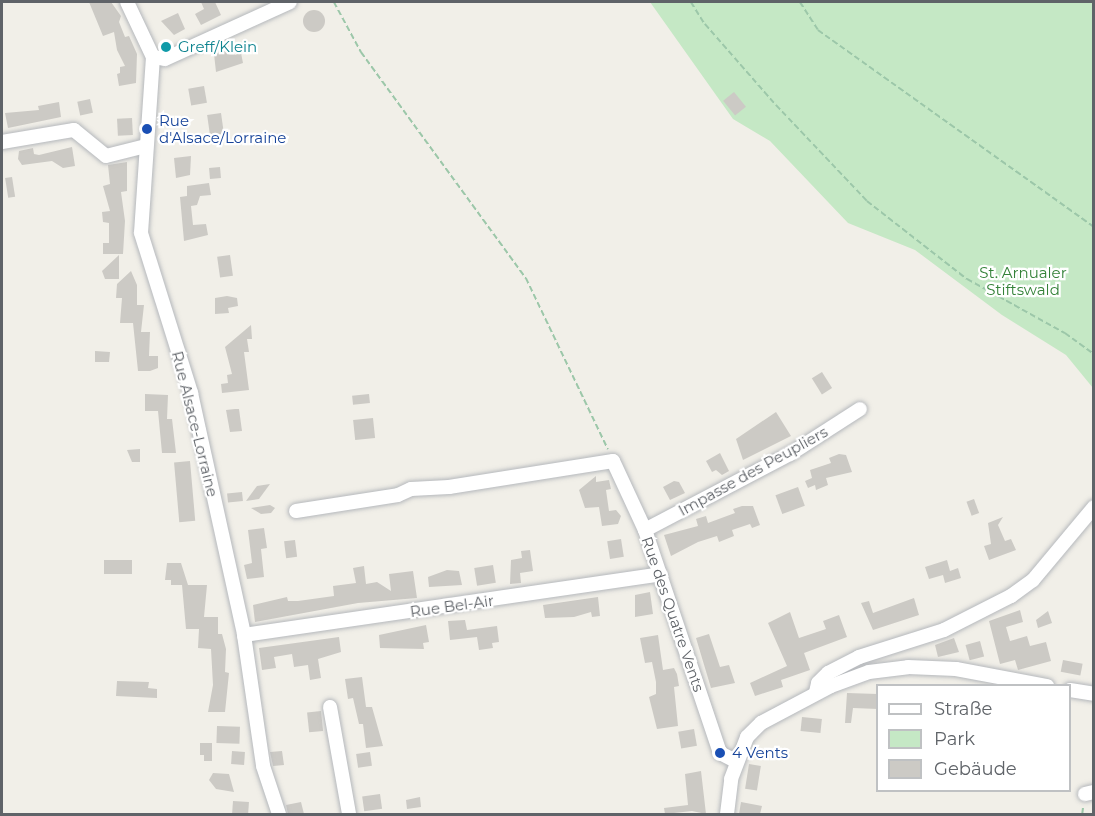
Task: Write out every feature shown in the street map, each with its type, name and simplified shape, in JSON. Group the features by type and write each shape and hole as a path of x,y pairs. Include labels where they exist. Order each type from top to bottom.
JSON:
{"street":[{"name":"Rue Alsace-Lorraine","path":"127,2 153,57 141,233 191,393 244,635 263,766 279,814"},
{"path":"153,57 165,59 290,2"},
{"path":"2,142 74,130 105,156 146,146"},
{"name":"Impasse des Peupliers","path":"645,530 790,454 860,409"},
{"path":"296,511 398,495 411,489 448,487 613,461"},
{"name":"Rue des Quatre Vents","path":"613,461 645,530 720,753 736,761"},
{"path":"816,692 818,683 828,673 858,657 944,630 1011,596 1033,580 1094,507"},
{"name":"Rue Bel-Air","path":"244,635 661,574"},
{"path":"728,814 736,761 747,737 760,723 816,692 869,672 908,667 956,669 1036,684"},
{"path":"1071,690 1094,694"},
{"path":"330,707 350,814"}],"path":[{"path":"334,2 361,52 526,278 613,461"},
{"path":"691,2 705,24 760,87 867,201 968,279 1065,333 1094,354"},
{"path":"800,2 818,30 1094,227"}],"green space":[{"name":"St. Arnualer Stiftswald","path":"650,2 1093,2 1093,388 1066,355 1002,315 915,250 848,223 770,141 733,119"}],"building":[{"path":"89,2 111,2 121,16 119,22 125,37 129,36 137,54 136,83 119,86 117,74 120,73 120,67 125,66 117,50 114,32 103,36"},
{"path":"201,2 215,2 221,15 201,25 195,14 204,9"},
{"path":"314,10 322,13 325,21 322,29 314,32 306,29 303,21 306,13"},
{"path":"178,13 185,29 174,35 161,21"},
{"path":"233,48 235,55 241,53 243,63 216,72 214,54"},
{"path":"204,86 207,103 191,106 188,89"},
{"path":"734,92 746,107 735,116 723,101"},
{"path":"90,99 93,113 80,115 77,102"},
{"path":"59,102 61,117 8,128 5,113 39,110 38,106"},
{"path":"221,113 224,134 210,136 207,115"},
{"path":"132,118 133,135 118,136 117,119"},
{"path":"72,147 75,166 63,168 52,161 22,165 18,159 19,151 33,148 34,154 39,155"},
{"path":"191,156 190,175 176,178 174,158"},
{"path":"127,162 127,191 121,192 125,221 123,254 103,254 103,243 109,243 109,223 103,222 102,212 110,211 103,186 110,184 108,165"},
{"path":"220,167 221,178 210,179 209,168"},
{"path":"12,177 15,197 8,198 5,178"},
{"path":"209,183 211,195 200,196 197,205 191,206 193,225 206,224 208,235 184,241 180,197 187,196 187,186"},
{"path":"119,255 119,279 105,279 102,271"},
{"path":"230,255 233,276 220,278 217,257"},
{"path":"131,271 137,285 137,305 144,305 141,332 150,332 149,356 158,356 158,368 150,371 138,371 133,323 120,323 122,298 116,298 117,284"},
{"path":"227,296 237,298 238,306 228,308 229,313 215,314 215,298"},
{"path":"251,325 252,339 247,339 249,352 244,352 249,390 222,393 221,384 228,383 227,375 232,374 225,347"},
{"path":"95,351 110,352 109,362 95,362"},
{"path":"822,372 832,388 822,394 812,378"},
{"path":"145,394 168,395 167,419 172,419 176,453 162,453 158,411 145,411"},
{"path":"369,394 370,403 353,405 352,396"},
{"path":"239,409 242,431 230,432 226,410"},
{"path":"776,412 791,436 743,460 736,439"},
{"path":"373,418 375,438 355,440 353,420"},
{"path":"140,449 140,462 132,462 127,450"},
{"path":"720,453 729,471 722,475 716,470 712,472 706,461"},
{"path":"839,454 846,455 852,472 826,478 828,485 816,490 815,485 808,488 805,481 812,478 810,470 831,463 829,458"},
{"path":"190,461 195,521 179,522 174,462"},
{"path":"596,476 596,482 609,480 611,489 606,490 609,511 616,510 621,516 618,524 602,526 599,507 585,508 579,490"},
{"path":"674,481 679,482 685,493 670,500 663,487"},
{"path":"270,484 259,499 246,501 257,486"},
{"path":"798,487 805,506 782,514 775,495"},
{"path":"242,492 243,501 228,503 227,494"},
{"path":"974,499 979,513 972,516 966,502"},
{"path":"270,505 275,508 271,513 261,514 251,508"},
{"path":"753,506 760,525 752,528 750,524 732,530 734,536 719,542 717,536 698,542 671,556 664,535 698,526 696,519 706,516 708,523 735,513 733,509"},
{"path":"1003,517 998,525 1005,541 1011,539 1016,550 989,560 984,546 991,544 988,523"},
{"path":"264,528 267,548 261,549 264,577 247,579 244,565 252,563 248,530"},
{"path":"621,539 624,557 610,559 607,541"},
{"path":"295,540 297,557 286,558 284,541"},
{"path":"530,550 533,571 520,573 521,583 510,584 511,560 522,558 521,551"},
{"path":"104,560 132,560 132,574 104,574"},
{"path":"947,560 950,571 958,568 961,578 945,583 943,575 929,579 925,567"},
{"path":"167,563 181,563 188,585 207,585 204,617 218,617 218,634 222,634 226,649 225,672 229,673 225,712 208,712 213,685 211,649 198,648 199,629 186,629 182,585 171,585 171,580 165,580"},
{"path":"493,565 496,583 477,586 474,568"},
{"path":"364,566 366,584 377,582 391,591 389,574 413,571 417,598 358,603 255,622 253,605 287,597 288,601 298,601 334,596 333,586 356,583 353,568"},
{"path":"447,570 459,571 462,585 429,587 428,577"},
{"path":"650,592 653,614 635,617 635,595"},
{"path":"598,597 600,616 592,617 591,612 574,617 545,618 543,605"},
{"path":"914,598 919,615 873,630 861,603 869,601 873,613"},
{"path":"1020,610 1023,622 1006,627 1010,641 1027,636 1030,646 1046,642 1051,661 1018,670 1015,660 1000,664 989,621"},
{"path":"1048,611 1052,623 1038,628 1036,620"},
{"path":"790,612 799,638 826,629 823,621 839,615 847,637 804,653 810,670 781,680 783,687 755,696 750,683 787,666 768,623"},
{"path":"465,620 467,630 497,626 499,642 492,643 493,648 479,650 477,637 450,640 448,621"},
{"path":"426,625 429,642 423,643 424,649 380,648 379,635"},
{"path":"709,634 720,667 729,665 735,683 711,688 696,638"},
{"path":"658,635 663,670 674,668 679,686 674,687 678,726 657,729 649,697 656,694 656,682 652,662 645,663 640,638"},
{"path":"339,637 341,652 318,659 321,678 310,680 308,665 294,667 292,654 274,657 276,668 262,670 259,648"},
{"path":"954,638 959,652 938,657 935,645"},
{"path":"980,641 984,656 970,660 966,645"},
{"path":"1063,660 1083,664 1080,676 1061,672"},
{"path":"362,677 366,707 372,707 383,746 366,748 363,724 359,724 353,698 348,699 345,679"},
{"path":"117,681 149,682 148,688 157,689 157,698 116,696"},
{"path":"847,693 876,694 876,709 853,708 851,723 845,723"},
{"path":"321,711 323,731 309,732 307,712"},
{"path":"802,717 822,719 820,733 801,731"},
{"path":"217,726 240,727 239,744 216,743"},
{"path":"694,729 697,746 681,749 678,732"},
{"path":"200,743 212,743 212,761 204,761 204,755 200,755"},
{"path":"232,751 245,752 244,765 231,764"},
{"path":"282,751 284,765 273,766 270,752"},
{"path":"370,752 372,766 358,768 356,754"},
{"path":"749,764 761,766 757,791 745,789"},
{"path":"701,771 706,814 692,811 665,814 664,808 688,805 685,774"},
{"path":"213,773 229,774 234,792 216,789 209,780"},
{"path":"380,794 382,809 364,811 362,797"},
{"path":"420,797 421,807 407,809 406,800"},
{"path":"233,801 249,802 248,814 232,814"},
{"path":"301,802 304,814 288,814 286,805"},
{"path":"741,802 762,806 760,814 739,814"}],"place":[{"name":"Greff/Klein","path":"166,47"},
{"name":"Rue d'Alsace/Lorraine","path":"147,129"},
{"name":"4 Vents","path":"720,753"}]}
